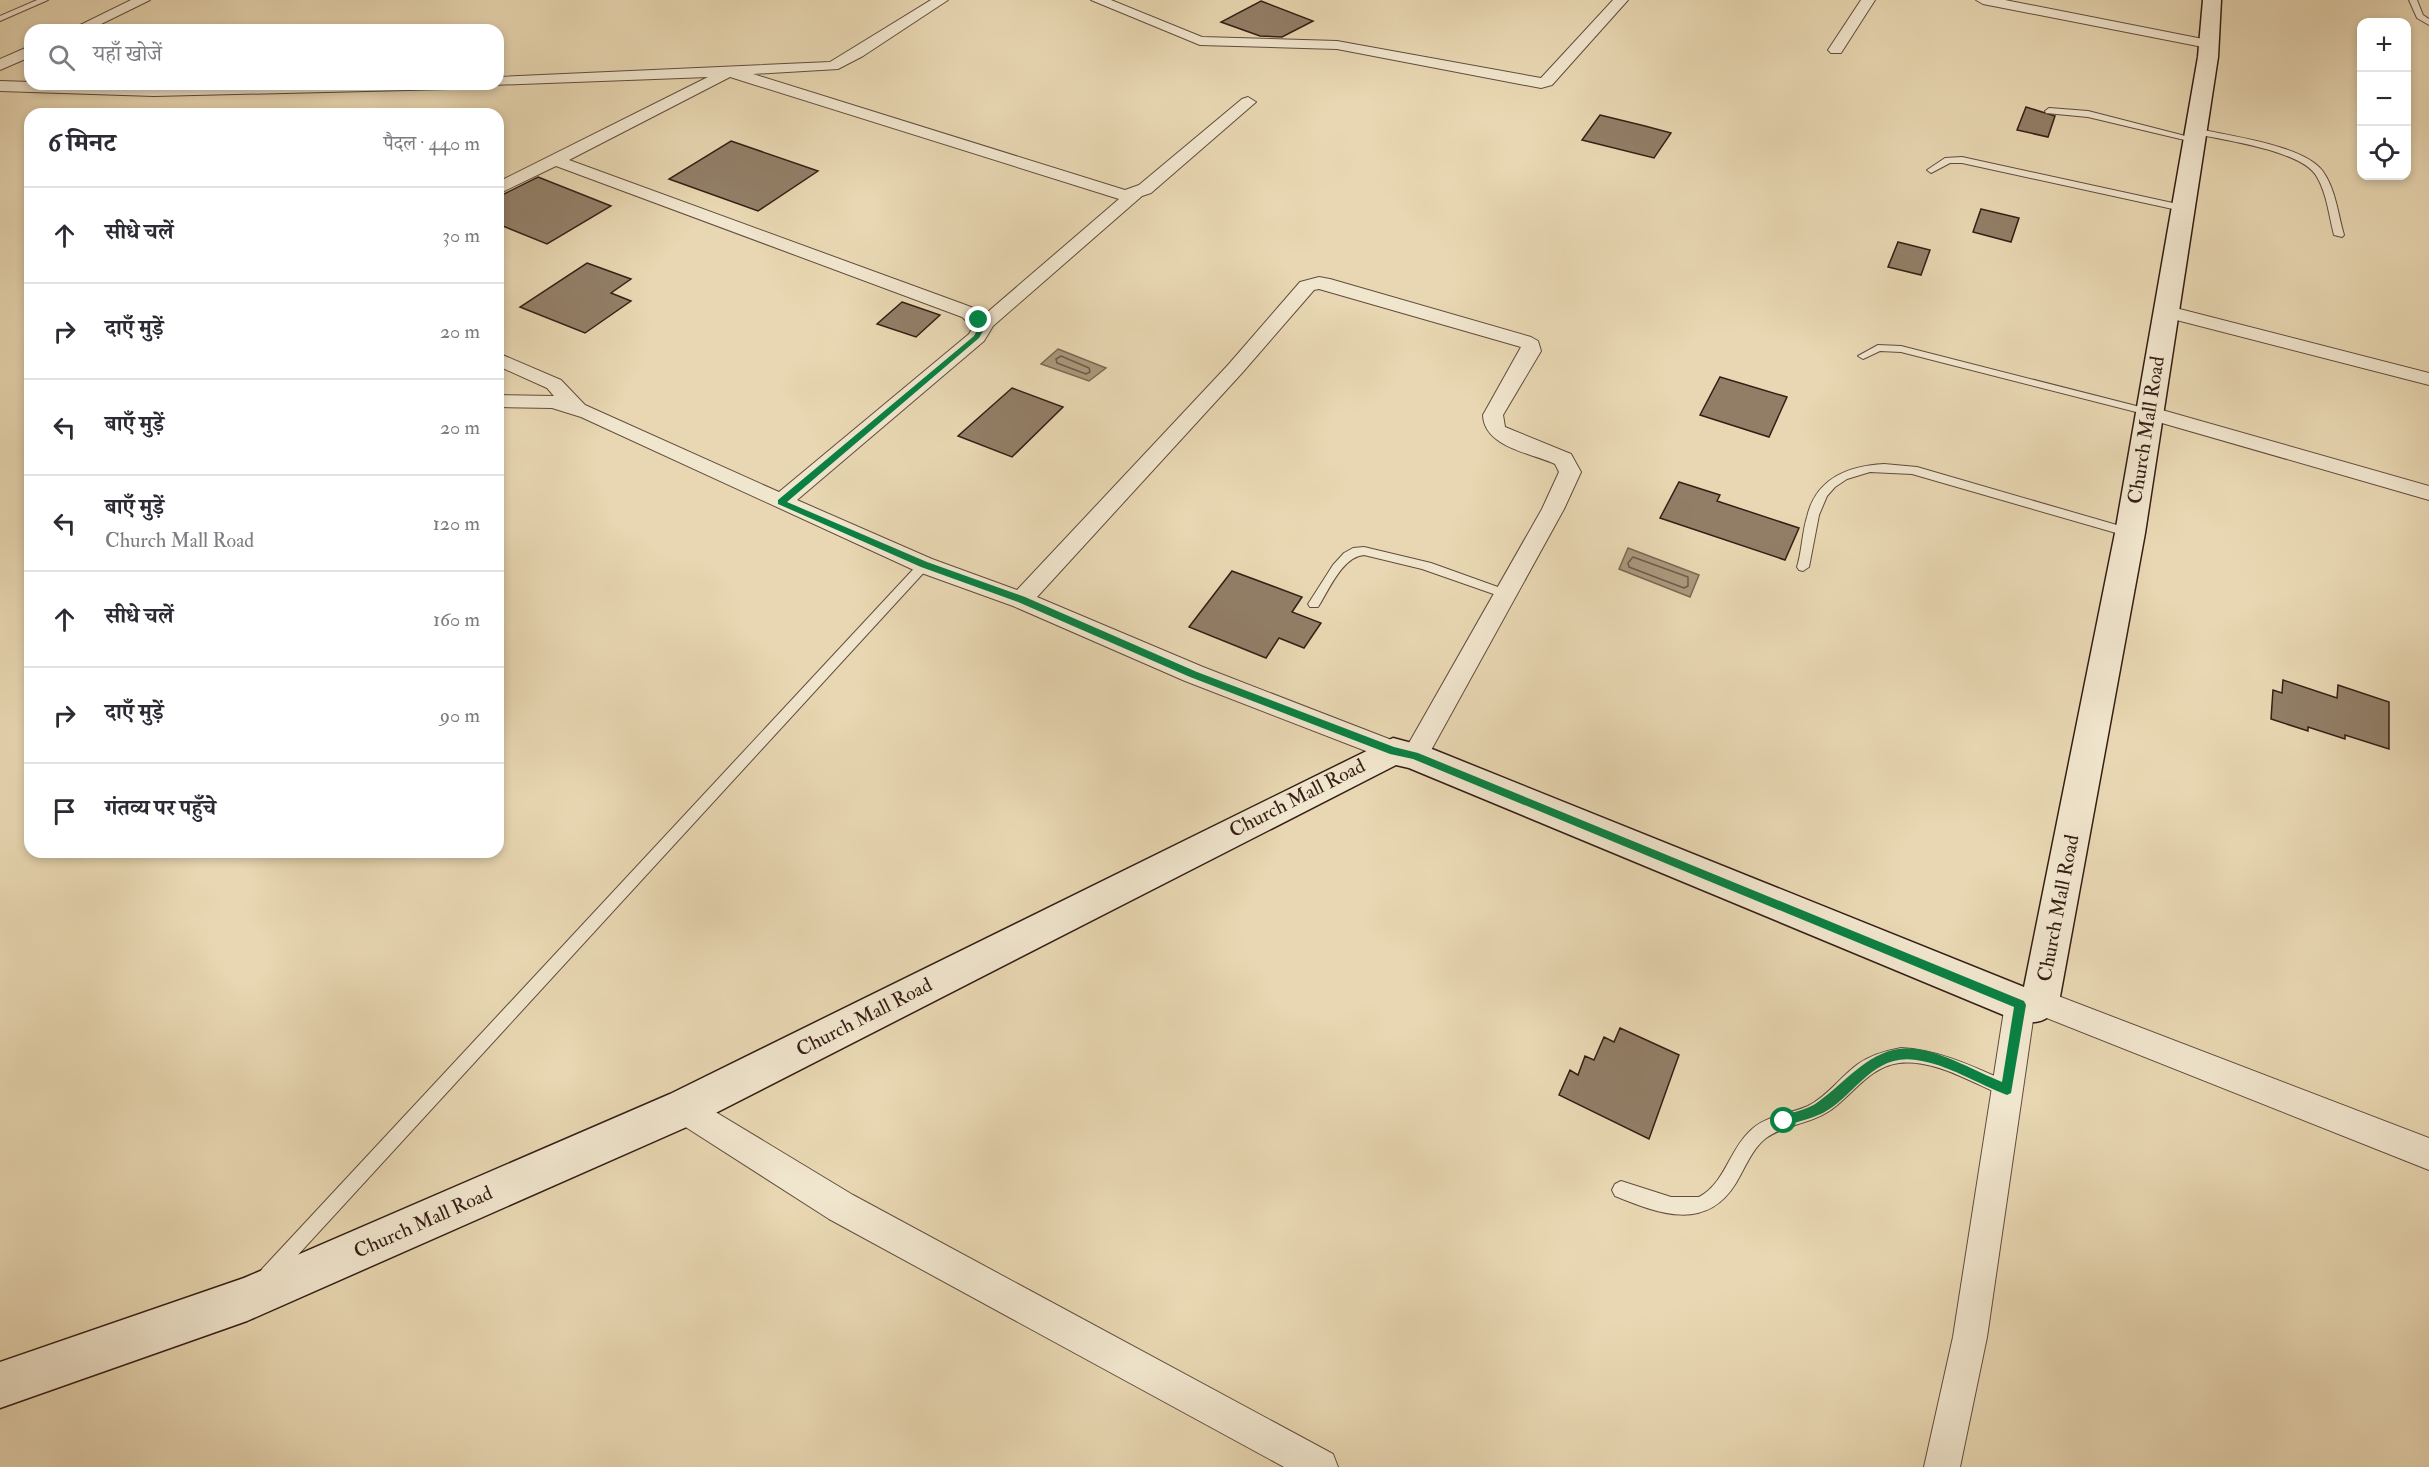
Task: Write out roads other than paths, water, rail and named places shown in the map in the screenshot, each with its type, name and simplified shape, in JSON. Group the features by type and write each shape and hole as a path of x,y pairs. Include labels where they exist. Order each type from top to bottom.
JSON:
{"street":[{"path":"89,24 143,0"},
{"path":"504,82 729,72 839,64 941,0"},
{"path":"1100,0 1200,41 1337,45 1541,83 1548,82 1621,0"},
{"path":"1836,50 1868,0"},
{"path":"1983,0 2208,44"},
{"name":"Church Mall Road","path":"0,1385 247,1299 684,1108 1404,753 2030,1004 2130,533 2164,311 2208,57 2212,0"},
{"path":"0,64 24,54"},
{"path":"504,186 729,72 1116,194 1134,195"},
{"path":"0,86 24,87"},
{"path":"123,90 196,90"},
{"path":"989,321 1134,195 1145,189 1248,102"},
{"path":"557,161 956,308 979,320 982,326 977,337 781,502"},
{"path":"504,400 540,401 579,409 924,565 1022,600 1194,674 1404,753 1505,594 1553,509 1570,472 1563,459 1502,435 1497,432 1493,423 1493,414 1531,351 1531,345 1512,337 1319,283 1312,283 1302,290 1235,369 1022,600"},
{"path":"2164,311 2429,379"},
{"path":"504,362 554,384 579,409"},
{"path":"2148,412 2429,494"},
{"path":"1942,1467 1970,1337 2007,1089 2030,1004 2429,1154"},
{"path":"684,1108 848,1211 1320,1467"}],"lane":[{"path":"0,19 44,0"},
{"path":"2413,0 2420,16 2429,23"},
{"path":"2049,111 2088,114 2296,156 2313,165 2320,174 2339,235"},
{"path":"1931,170 1948,160 1970,161 2182,208"},
{"path":"1863,356 1878,348 1901,349 2148,412"},
{"path":"1803,567 1814,509 1821,493 1844,475 1879,467 1913,470 2130,533"},
{"path":"1314,604 1345,559 1353,552 1361,550 1393,557 1505,594"},
{"path":"247,1299 924,565"},
{"path":"1621,1190 1689,1207 1710,1200 1723,1188 1743,1153 1763,1129 1820,1108 1866,1068 1894,1054 1916,1054 1934,1059 2007,1089"}],"water":[{"path":"1058,349 1106,368 1089,381 1041,364"},
{"path":"1628,548 1699,575 1690,597 1619,569"}]}
